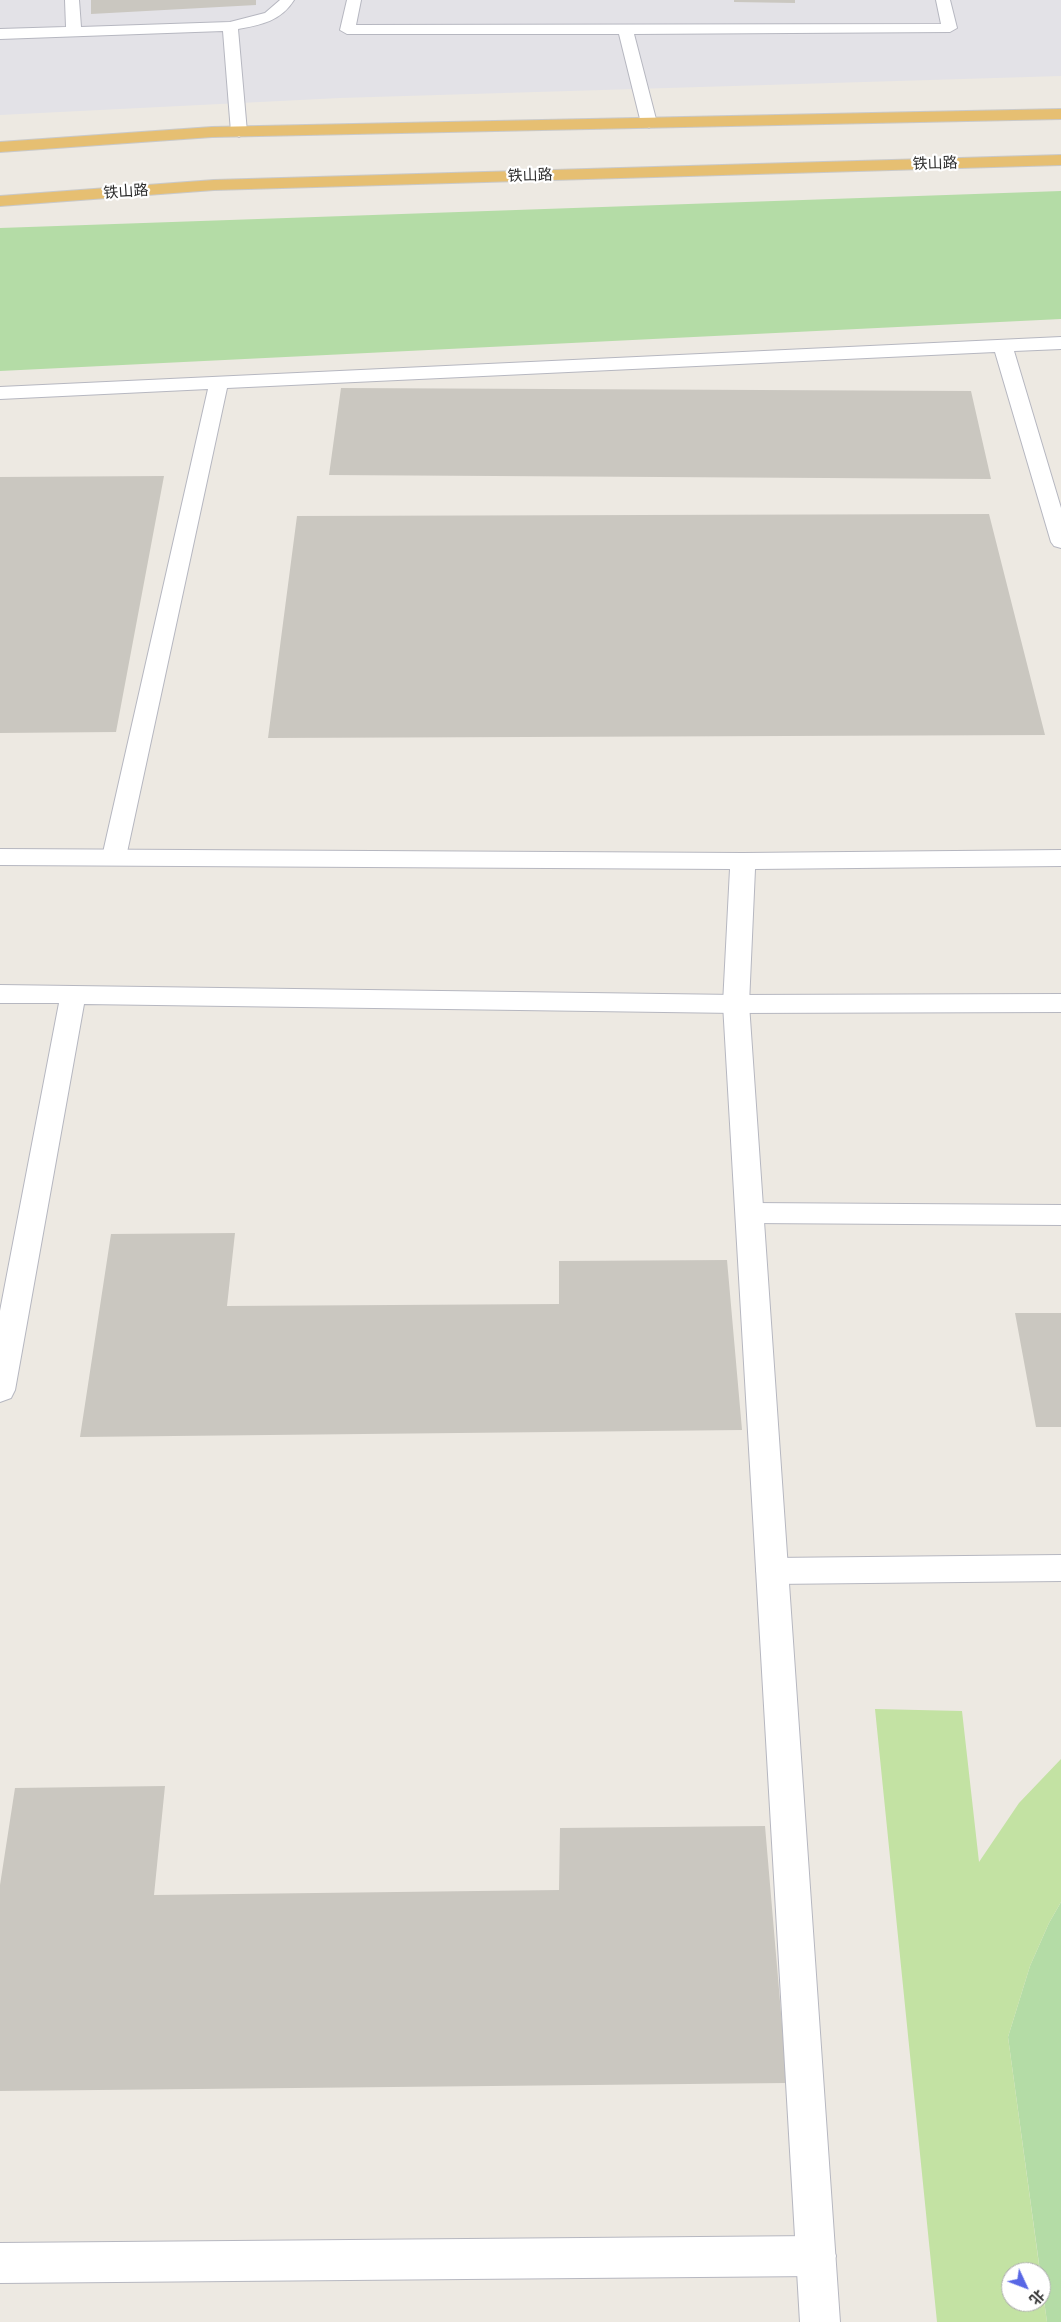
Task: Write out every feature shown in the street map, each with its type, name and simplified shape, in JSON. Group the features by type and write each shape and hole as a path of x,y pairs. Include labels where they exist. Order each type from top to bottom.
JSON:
{"highway":[{"path":"0,147 240,132 1061,114"},
{"name":"铁山路","path":"0,201 214,186 1061,160"}],"street":[{"path":"72,0 74,31"},
{"path":"0,34 230,26 262,21 284,5 287,0"},
{"path":"354,0 347,30 950,28 943,0"},
{"path":"230,26 240,132"},
{"path":"625,29 649,123"},
{"path":"0,393 1061,343"},
{"path":"1003,346 1061,542"},
{"path":"114,858 219,383"},
{"path":"0,857 742,861 1061,858"},
{"path":"742,861 736,1004 820,2322"},
{"path":"0,994 736,1004 1061,1003"},
{"path":"0,1390 73,995"},
{"path":"750,1213 1061,1215"},
{"path":"772,1571 1061,1568"},
{"path":"0,2262 816,2256"}],"shaded area":[{"path":"0,0 1061,0 1061,76 340,98 0,115"}],"green space":[{"path":"1061,191 1061,319 0,371 0,228"},
{"path":"875,1709 962,1711 979,1862 1019,1803 1061,1759 1061,1902 1049,1923 1030,1966 1008,2037 1039,2262 1001,2262 1001,2312 1046,2312 1047,2322 937,2322"},
{"path":"1061,1902 1061,2322 1047,2322 1046,2312 1051,2312 1051,2262 1039,2262 1008,2037 1030,1966 1049,1923"}],"building":[{"path":"91,0 256,0 256,5 91,14"},
{"path":"734,0 795,0 795,3 734,2"},
{"path":"341,388 971,391 991,479 329,475"},
{"path":"164,476 116,732 0,733 0,477"},
{"path":"989,514 1045,735 268,738 297,516"},
{"path":"235,1233 227,1306 559,1304 559,1261 727,1260 742,1430 80,1437 111,1234"},
{"path":"1015,1313 1061,1313 1061,1427 1036,1427"},
{"path":"165,1786 154,1895 559,1890 560,1828 765,1826 787,2083 0,2091 0,1885 15,1788"}]}
